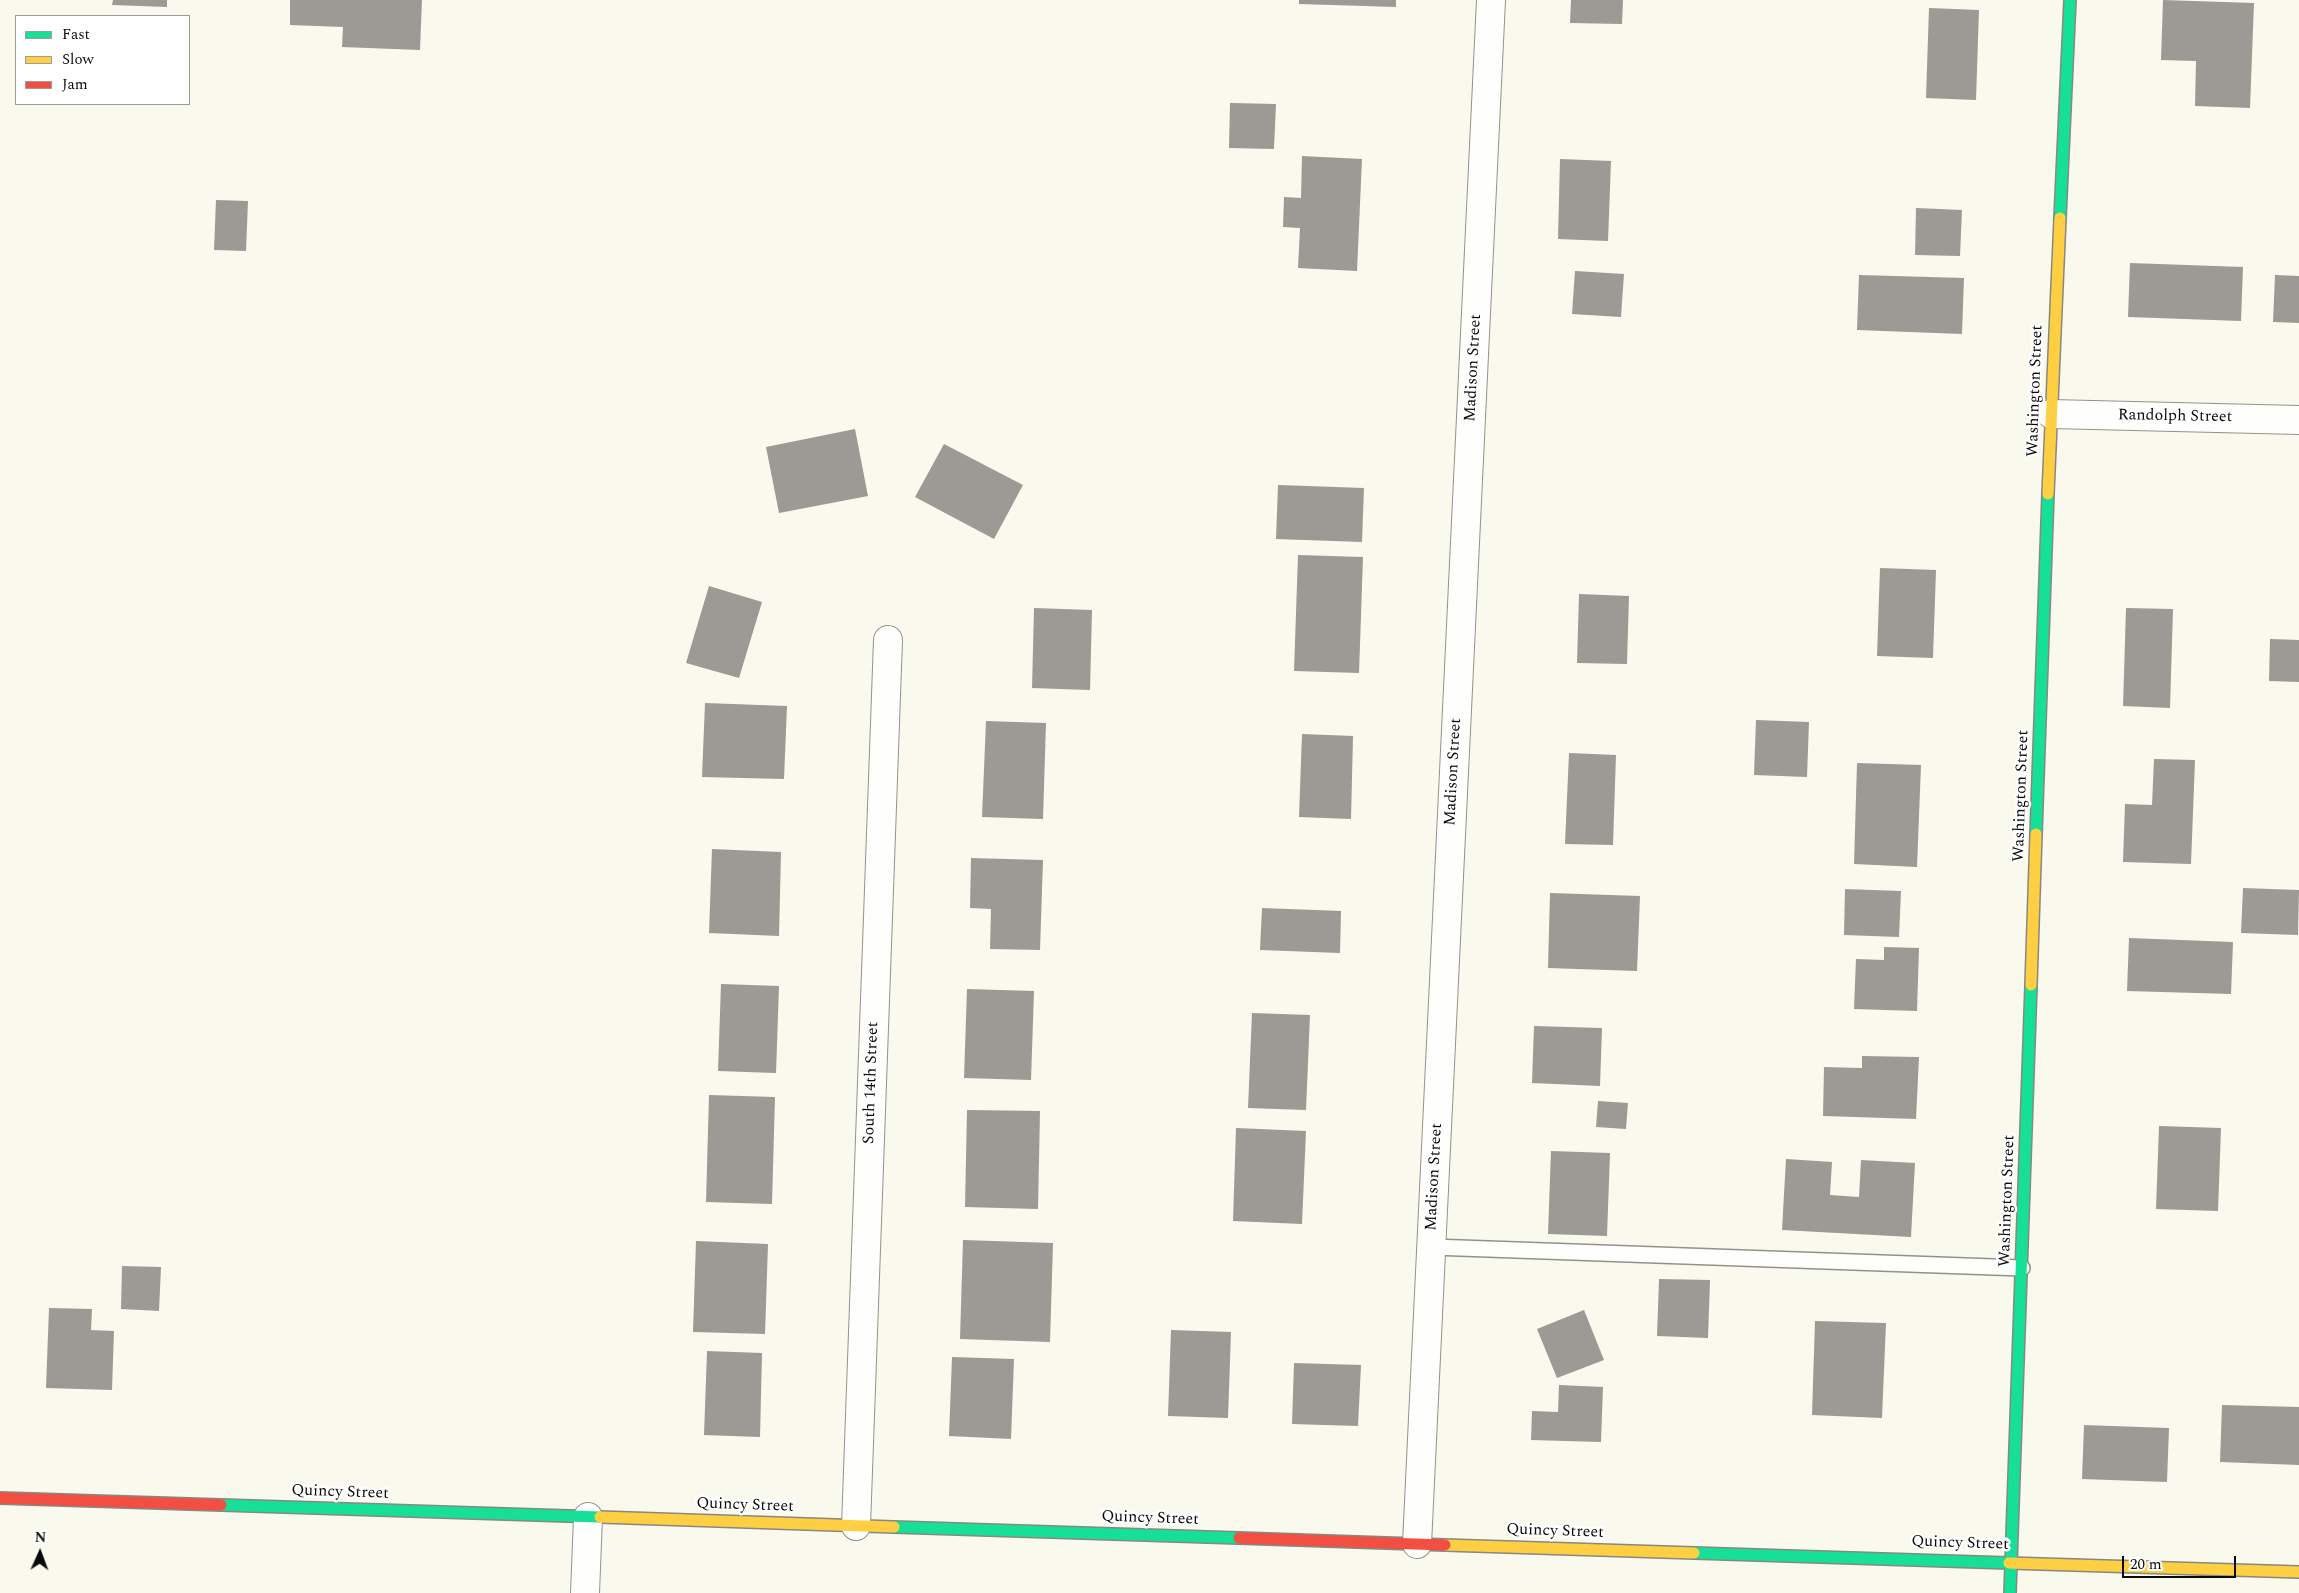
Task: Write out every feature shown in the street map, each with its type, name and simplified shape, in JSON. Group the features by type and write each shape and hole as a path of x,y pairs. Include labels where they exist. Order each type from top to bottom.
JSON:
{"street":[{"name":"Madison Street","path":"1417,1544 1491,0"},
{"name":"Washington Street","path":"2010,1593 2051,414 2070,0"},
{"name":"Randolph Street","path":"2051,414 2299,420"},
{"name":"South 14th Street","path":"856,1526 888,640"},
{"name":"Quincy Street","path":"0,1498 2299,1572"},
{"path":"585,1593 588,1517"}],"lane":[{"path":"1432,1247 2022,1268"}],"building":[{"path":"113,0 167,0 167,7 112,5"},
{"path":"290,0 422,0 420,50 342,47 343,27 290,25"},
{"path":"1299,0 1396,0 1396,7 1299,4"},
{"path":"1571,0 1623,0 1622,24 1570,23"},
{"path":"2163,0 2254,3 2250,108 2195,106 2196,61 2161,60"},
{"path":"1929,8 1979,10 1976,100 1926,98"},
{"path":"1230,103 1276,104 1274,149 1229,148"},
{"path":"1302,156 1362,159 1357,271 1298,268 1300,228 1283,227 1284,197 1301,198"},
{"path":"1560,159 1611,161 1608,241 1558,239"},
{"path":"216,200 248,201 246,251 214,250"},
{"path":"1916,208 1962,210 1960,256 1915,255"},
{"path":"2130,263 2243,267 2241,321 2128,317"},
{"path":"1575,271 1624,274 1621,317 1572,314"},
{"path":"1859,275 1964,278 1962,334 1857,330"},
{"path":"2275,275 2299,276 2299,323 2273,322"},
{"path":"855,429 868,496 779,513 766,447"},
{"path":"944,444 1023,485 994,539 915,497"},
{"path":"1278,485 1364,488 1362,542 1276,539"},
{"path":"1298,555 1363,557 1359,673 1294,671"},
{"path":"1880,568 1936,570 1933,658 1877,656"},
{"path":"709,586 762,602 739,678 686,663"},
{"path":"1579,594 1629,596 1627,664 1577,663"},
{"path":"1034,608 1092,610 1090,690 1032,688"},
{"path":"2126,608 2173,609 2170,708 2123,706"},
{"path":"2270,639 2299,640 2299,682 2269,681"},
{"path":"705,703 787,706 784,779 702,777"},
{"path":"1756,720 1809,722 1807,777 1754,775"},
{"path":"986,721 1046,723 1043,819 982,817"},
{"path":"1302,734 1353,736 1351,819 1299,817"},
{"path":"1569,753 1616,755 1613,845 1565,844"},
{"path":"2154,759 2195,760 2191,864 2123,862 2125,804 2152,805"},
{"path":"1857,763 1921,765 1917,867 1854,864"},
{"path":"712,849 781,852 779,936 709,933"},
{"path":"971,858 1043,860 1040,950 990,949 991,909 970,908"},
{"path":"2243,888 2299,890 2298,935 2241,933"},
{"path":"1845,889 1901,891 1899,937 1844,935"},
{"path":"1550,893 1640,896 1637,971 1548,968"},
{"path":"1262,908 1341,911 1340,953 1260,950"},
{"path":"2129,938 2233,942 2231,994 2127,991"},
{"path":"1884,947 1919,948 1917,1011 1854,1009 1856,959 1884,960"},
{"path":"721,984 779,986 776,1073 718,1071"},
{"path":"967,989 1034,991 1031,1080 964,1078"},
{"path":"1252,1013 1310,1015 1306,1110 1248,1108"},
{"path":"1534,1026 1602,1028 1600,1086 1532,1083"},
{"path":"1862,1056 1919,1057 1916,1119 1823,1116 1824,1067 1862,1068"},
{"path":"709,1095 775,1097 772,1204 706,1202"},
{"path":"1598,1101 1628,1103 1626,1129 1596,1127"},
{"path":"967,1110 1040,1111 1038,1209 965,1207"},
{"path":"2159,1126 2221,1128 2218,1211 2156,1209"},
{"path":"1236,1128 1306,1131 1302,1224 1233,1221"},
{"path":"1551,1151 1610,1153 1607,1236 1548,1234"},
{"path":"1786,1159 1832,1162 1830,1195 1859,1197 1861,1160 1915,1163 1911,1237 1782,1230"},
{"path":"963,1240 1053,1243 1050,1342 960,1339"},
{"path":"696,1241 768,1244 765,1334 693,1332"},
{"path":"122,1266 161,1267 159,1311 121,1309"},
{"path":"1659,1279 1710,1280 1708,1338 1657,1336"},
{"path":"49,1308 92,1309 91,1330 114,1331 112,1390 46,1388"},
{"path":"1584,1310 1604,1360 1557,1378 1537,1329"},
{"path":"1815,1321 1886,1323 1882,1418 1812,1415"},
{"path":"1171,1330 1231,1332 1228,1418 1168,1416"},
{"path":"707,1351 762,1353 760,1437 704,1435"},
{"path":"952,1357 1014,1359 1011,1439 949,1436"},
{"path":"1294,1363 1361,1365 1358,1426 1292,1424"},
{"path":"1559,1385 1603,1387 1601,1442 1531,1440 1532,1411 1558,1412"},
{"path":"2222,1405 2299,1407 2299,1465 2220,1462"},
{"path":"2084,1425 2169,1428 2167,1482 2082,1479"}],"traffic: fast":[{"path":"2060,218 2070,0"},
{"path":"2036,834 2048,494"},
{"path":"2010,1593 2031,985"},
{"path":"221,1505 600,1517"},
{"path":"894,1527 1239,1538"},
{"path":"1694,1553 2009,1563"}],"traffic: slow":[{"path":"2048,494 2060,218"},
{"path":"2031,985 2036,834"},
{"path":"600,1517 894,1527"},
{"path":"1445,1545 1694,1553"},
{"path":"2009,1563 2299,1572"}],"traffic: jam":[{"path":"0,1498 221,1505"},
{"path":"1239,1538 1445,1545"}]}
